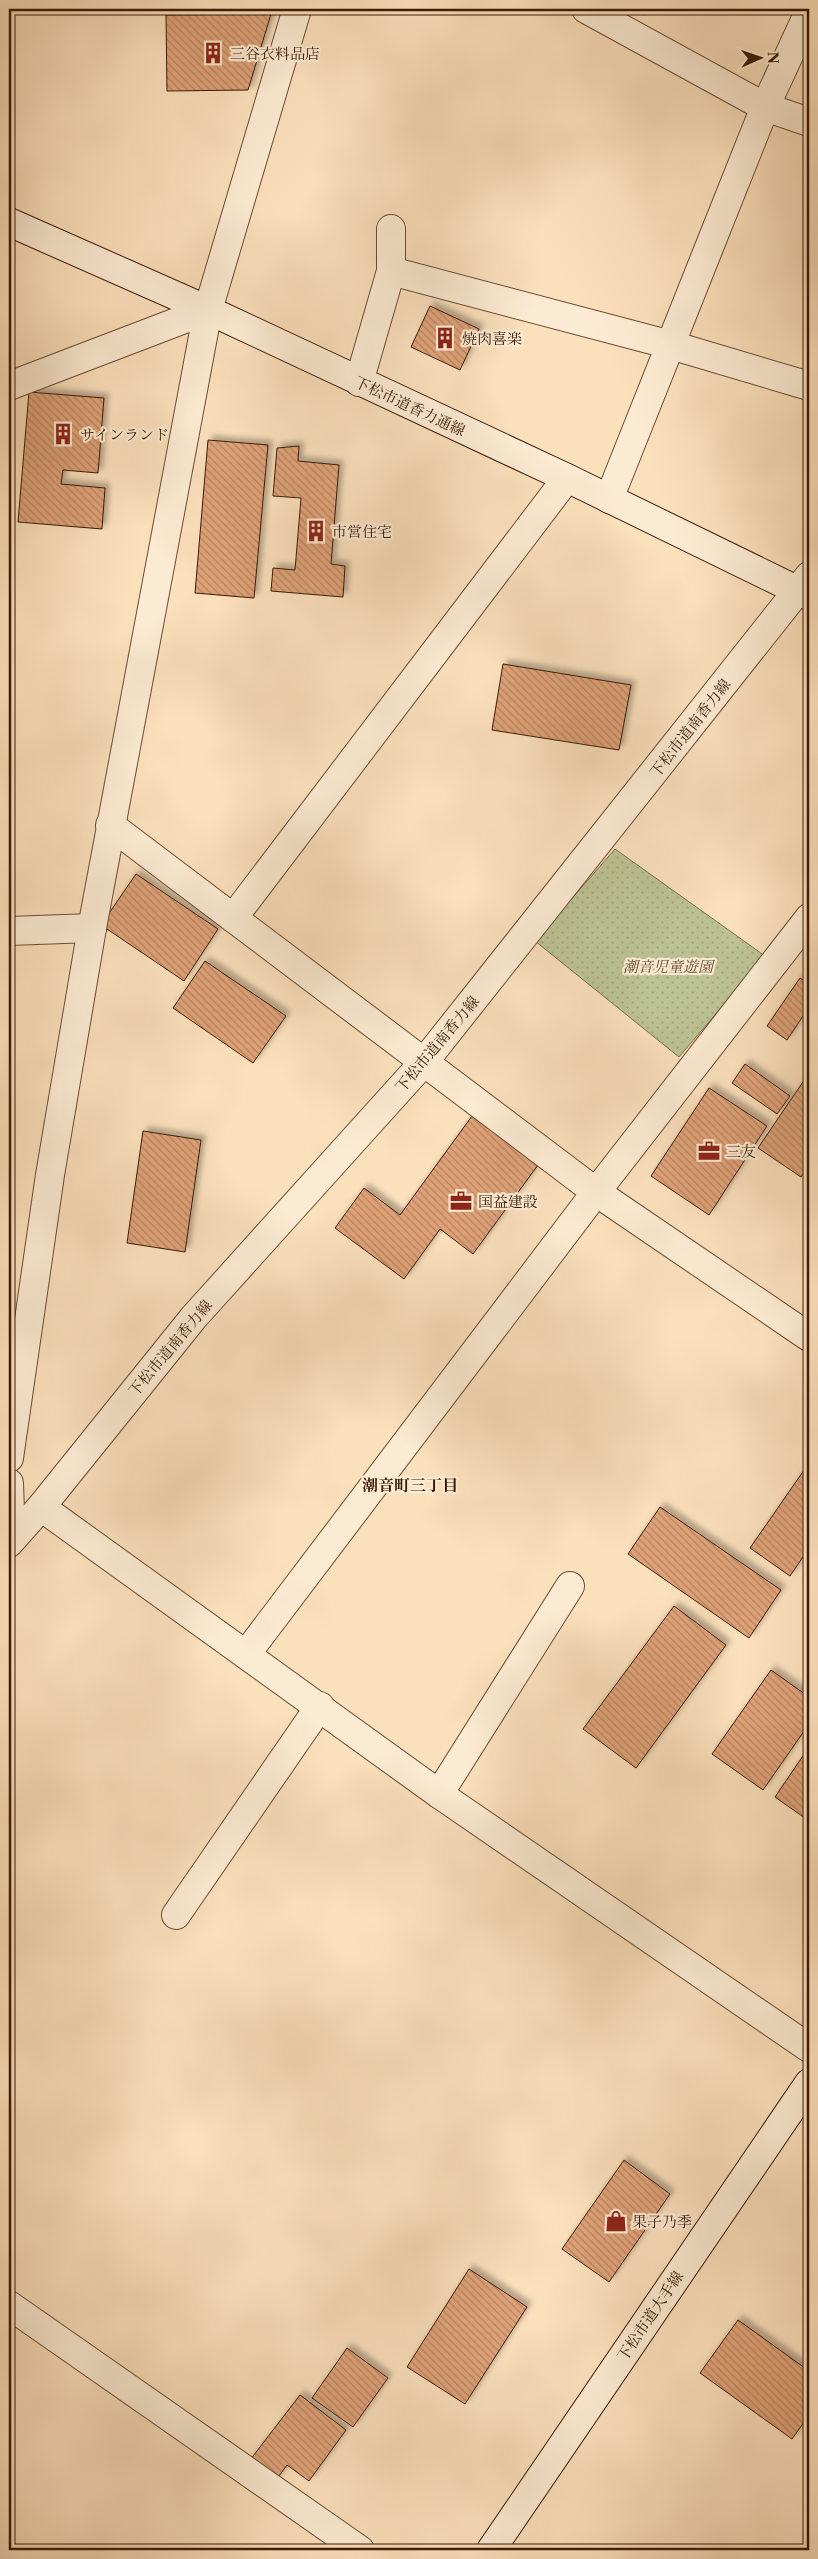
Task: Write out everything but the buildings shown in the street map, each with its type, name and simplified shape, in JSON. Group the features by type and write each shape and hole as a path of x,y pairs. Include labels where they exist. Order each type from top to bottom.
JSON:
{"street":[{"path":"9,1458 50,1175 92,928 208,310 297,9"},
{"path":"586,9 765,107 809,122"},
{"path":"609,499 765,107 809,12"},
{"name":"下松市道香力通線","path":"9,222 208,310 609,499 806,587"},
{"path":"359,382 391,271 391,229"},
{"path":"391,271 671,345 809,386"},
{"path":"9,386 208,310"},
{"path":"234,918 567,478"},
{"name":"下松市道南香力線","path":"10,1542 41,1507 194,1317 424,1062 806,587"},
{"path":"110,825 596,1192 809,1337"},
{"path":"247,1654 596,1192 809,918"},
{"path":"9,931 92,928"},
{"path":"9,1483 10,1542"},
{"path":"41,1507 440,1794 809,2048"},
{"path":"440,1794 570,1586"},
{"path":"176,1915 320,1706"},
{"name":"下松市道大手線","path":"491,2550 809,2083"},
{"path":"9,2305 360,2550"}],"green space":[{"name":"潮音児童遊園","path":"615,849 765,956 679,1057 535,941"}],"place":[{"name":"三谷衣料品店","path":"213,53"},
{"name":"焼肉喜楽","path":"445,338"},
{"name":"サインランド","path":"63,434"},
{"name":"市営住宅","path":"316,531"},
{"name":"三友","path":"709,1151"},
{"name":"国益建設","path":"461,1201"},
{"name":"果子乃季","path":"616,2221"}],"district":[{"name":"潮音町三丁目","path":"410,1485"}]}
